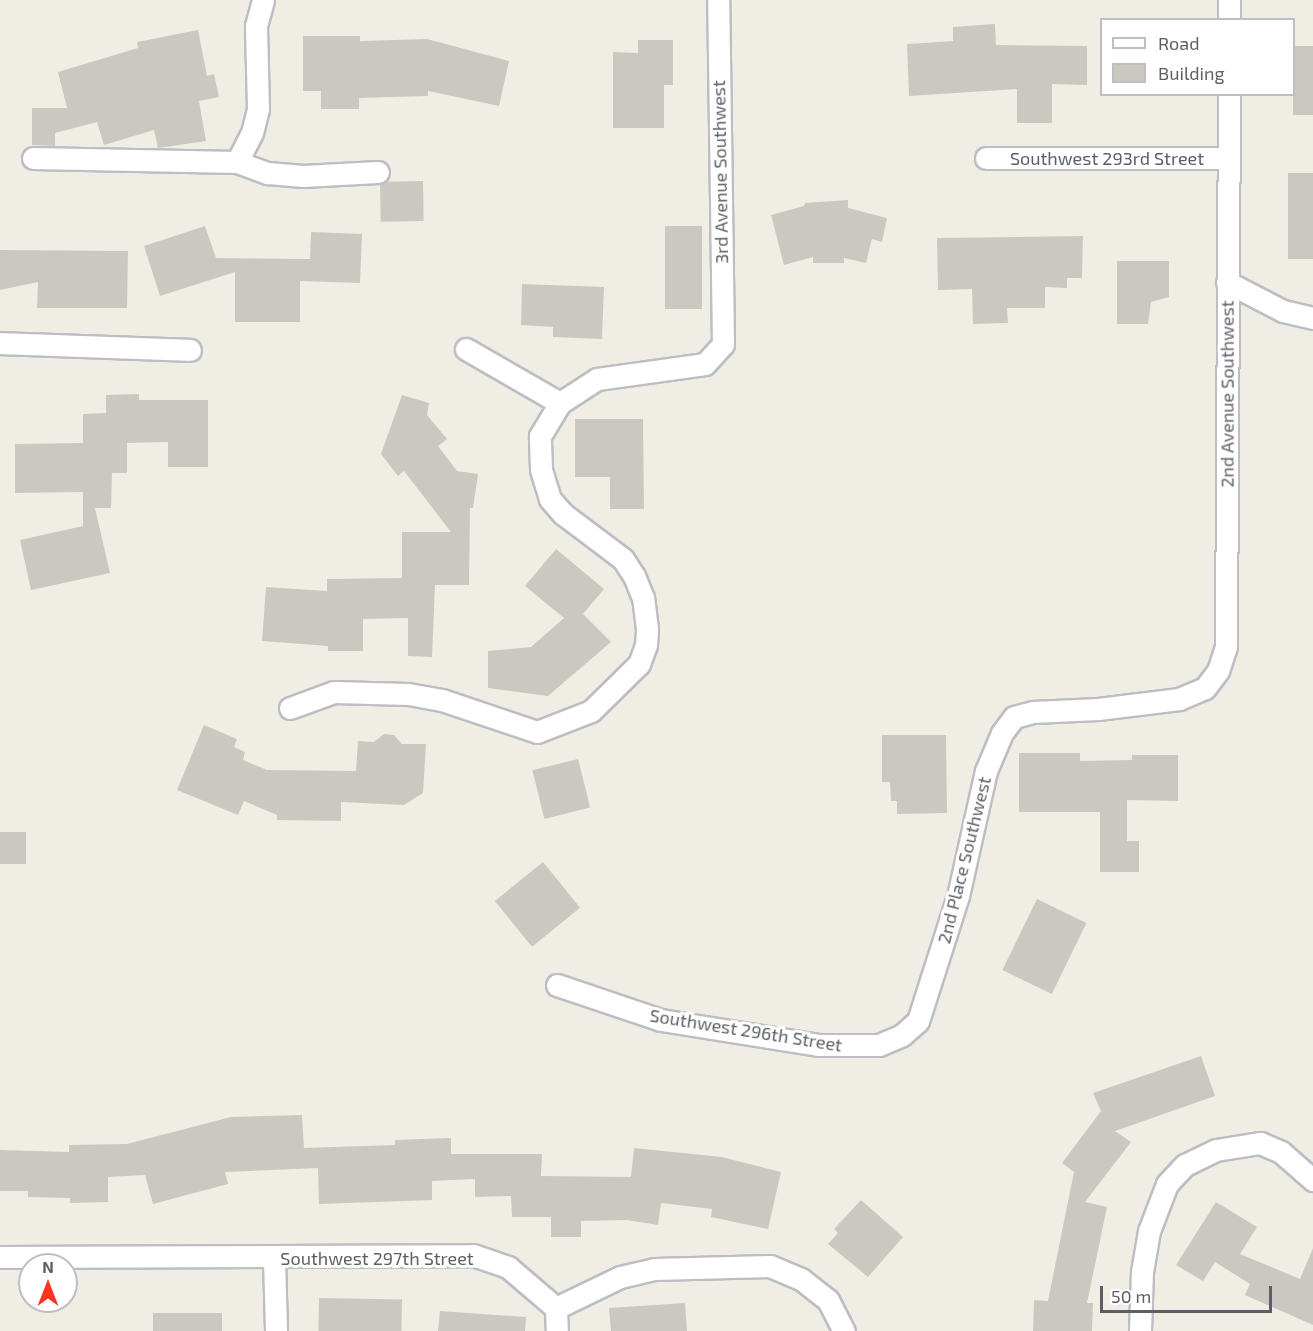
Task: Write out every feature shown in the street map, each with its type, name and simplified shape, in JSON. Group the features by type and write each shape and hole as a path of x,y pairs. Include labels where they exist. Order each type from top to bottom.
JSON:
{"street":[{"path":"237,162 252,133 258,109 256,26 263,0"},
{"name":"3rd Avenue Southwest","path":"560,403 597,379 705,364 723,344 718,0"},
{"path":"1229,0 1229,18"},
{"name":"2nd Avenue Southwest","path":"1014,717 1033,712 1145,705 1179,699 1205,688 1218,671 1226,647 1229,96"},
{"path":"33,158 237,162 268,173 303,176 378,172"},
{"name":"Southwest 293rd Street","path":"986,158 1228,158"},
{"path":"1227,282 1283,311 1313,318"},
{"path":"0,343 190,350"},
{"path":"291,708 334,692 408,694 442,700 537,732 591,711 639,664 646,645 643,598 634,576 623,559 563,514 550,500 541,469 540,436 560,403 466,349"},
{"name":"2nd Place Southwest","path":"902,1035 918,1021 958,896 986,771 1002,733 1014,717"},
{"name":"Southwest 296th Street","path":"557,984 661,1020 818,1045 879,1045 902,1035"},
{"path":"1140,1331 1144,1251 1167,1184 1202,1155 1252,1142 1281,1152 1313,1180"},
{"name":"Southwest 297th Street","path":"0,1257 274,1258 473,1255 508,1267 556,1308"},
{"path":"274,1258 276,1331"},
{"path":"557,1331 556,1308 620,1277 654,1269 770,1266 801,1279 828,1300 844,1331"}],"building":[{"path":"995,24 996,45 1087,46 1087,85 1052,84 1052,123 1017,123 1017,89 909,96 907,44 953,41 953,27"},
{"path":"198,30 207,76 214,74 219,97 199,101 206,141 158,148 154,130 104,145 97,122 55,133 55,146 32,145 32,108 67,108 58,72 138,48 137,42"},
{"path":"303,36 360,36 360,41 427,39 509,61 499,106 428,91 428,96 359,98 359,109 321,109 321,91 303,91"},
{"path":"638,40 673,40 673,85 664,85 664,128 613,128 613,52 638,53"},
{"path":"1295,46 1313,46 1313,115 1293,115"},
{"path":"1288,173 1313,173 1313,259 1288,259"},
{"path":"423,181 424,221 381,222 380,182"},
{"path":"848,200 848,208 887,218 882,242 872,239 866,263 844,258 844,263 813,263 813,257 784,265 771,215 804,206 805,203"},
{"path":"205,226 216,258 310,259 311,232 362,234 360,283 300,281 300,322 235,322 235,272 160,296 144,246"},
{"path":"665,226 702,226 702,309 665,309"},
{"path":"1083,236 1082,278 1067,278 1067,288 1045,287 1045,308 1007,308 1008,323 973,324 972,289 938,290 937,238"},
{"path":"0,250 128,251 127,308 37,308 38,282 0,290"},
{"path":"1117,261 1169,261 1169,297 1151,302 1148,324 1117,324"},
{"path":"522,284 604,287 602,339 553,337 553,327 521,325"},
{"path":"139,394 139,400 208,400 208,467 168,467 168,442 127,443 127,473 112,473 111,508 95,508 110,573 31,590 20,540 83,526 83,492 15,493 15,444 83,443 83,414 106,413 106,395"},
{"path":"402,395 429,403 427,415 447,439 438,446 457,471 478,474 473,508 470,508 469,585 435,585 432,657 408,656 408,618 363,619 363,651 328,651 328,646 262,641 266,587 327,591 327,579 402,578 402,532 451,532 404,471 398,476 381,454"},
{"path":"575,419 643,419 644,509 610,509 610,477 575,477"},
{"path":"556,549 604,589 583,614 611,642 548,696 488,688 488,651 531,647 564,618 525,586"},
{"path":"204,725 237,739 234,747 245,752 243,760 267,770 356,771 358,741 374,742 384,734 394,735 402,744 426,744 423,793 404,805 341,802 341,821 277,820 277,815 244,801 238,815 177,790"},
{"path":"882,735 946,735 947,813 897,814 897,801 891,801 890,782 882,782"},
{"path":"1019,753 1080,753 1080,761 1132,760 1132,755 1178,755 1178,801 1127,800 1127,841 1139,841 1139,872 1100,872 1100,812 1019,812"},
{"path":"578,759 590,808 544,819 532,770"},
{"path":"0,832 26,832 26,864 0,864"},
{"path":"543,862 580,908 532,947 495,901"},
{"path":"1037,899 1086,923 1052,994 1002,970"},
{"path":"1201,1056 1215,1096 1115,1131 1131,1142 1085,1202 1107,1207 1087,1303 1093,1303 1092,1331 1033,1331 1034,1300 1048,1301 1074,1172 1062,1163 1101,1111 1093,1093"},
{"path":"302,1115 304,1148 395,1145 395,1140 451,1138 451,1154 542,1154 541,1176 631,1177 634,1148 722,1157 781,1172 768,1229 711,1217 712,1209 661,1203 658,1225 627,1220 581,1221 581,1237 551,1237 551,1217 512,1217 511,1196 475,1197 475,1179 432,1181 432,1200 319,1204 318,1168 225,1172 228,1184 153,1204 145,1175 108,1177 108,1202 70,1203 70,1198 28,1197 28,1191 0,1191 0,1150 69,1152 69,1145 127,1144 231,1117"},
{"path":"861,1200 903,1237 868,1277 828,1244 838,1233 834,1229"},
{"path":"1216,1202 1257,1227 1240,1254 1300,1279 1313,1248 1313,1325 1245,1295 1250,1284 1215,1262 1203,1281 1176,1265"},
{"path":"319,1298 402,1299 401,1331 318,1331"},
{"path":"685,1303 687,1331 611,1331 609,1308"},
{"path":"440,1311 526,1317 525,1331 438,1331"},
{"path":"153,1313 222,1313 222,1331 153,1331"}]}
